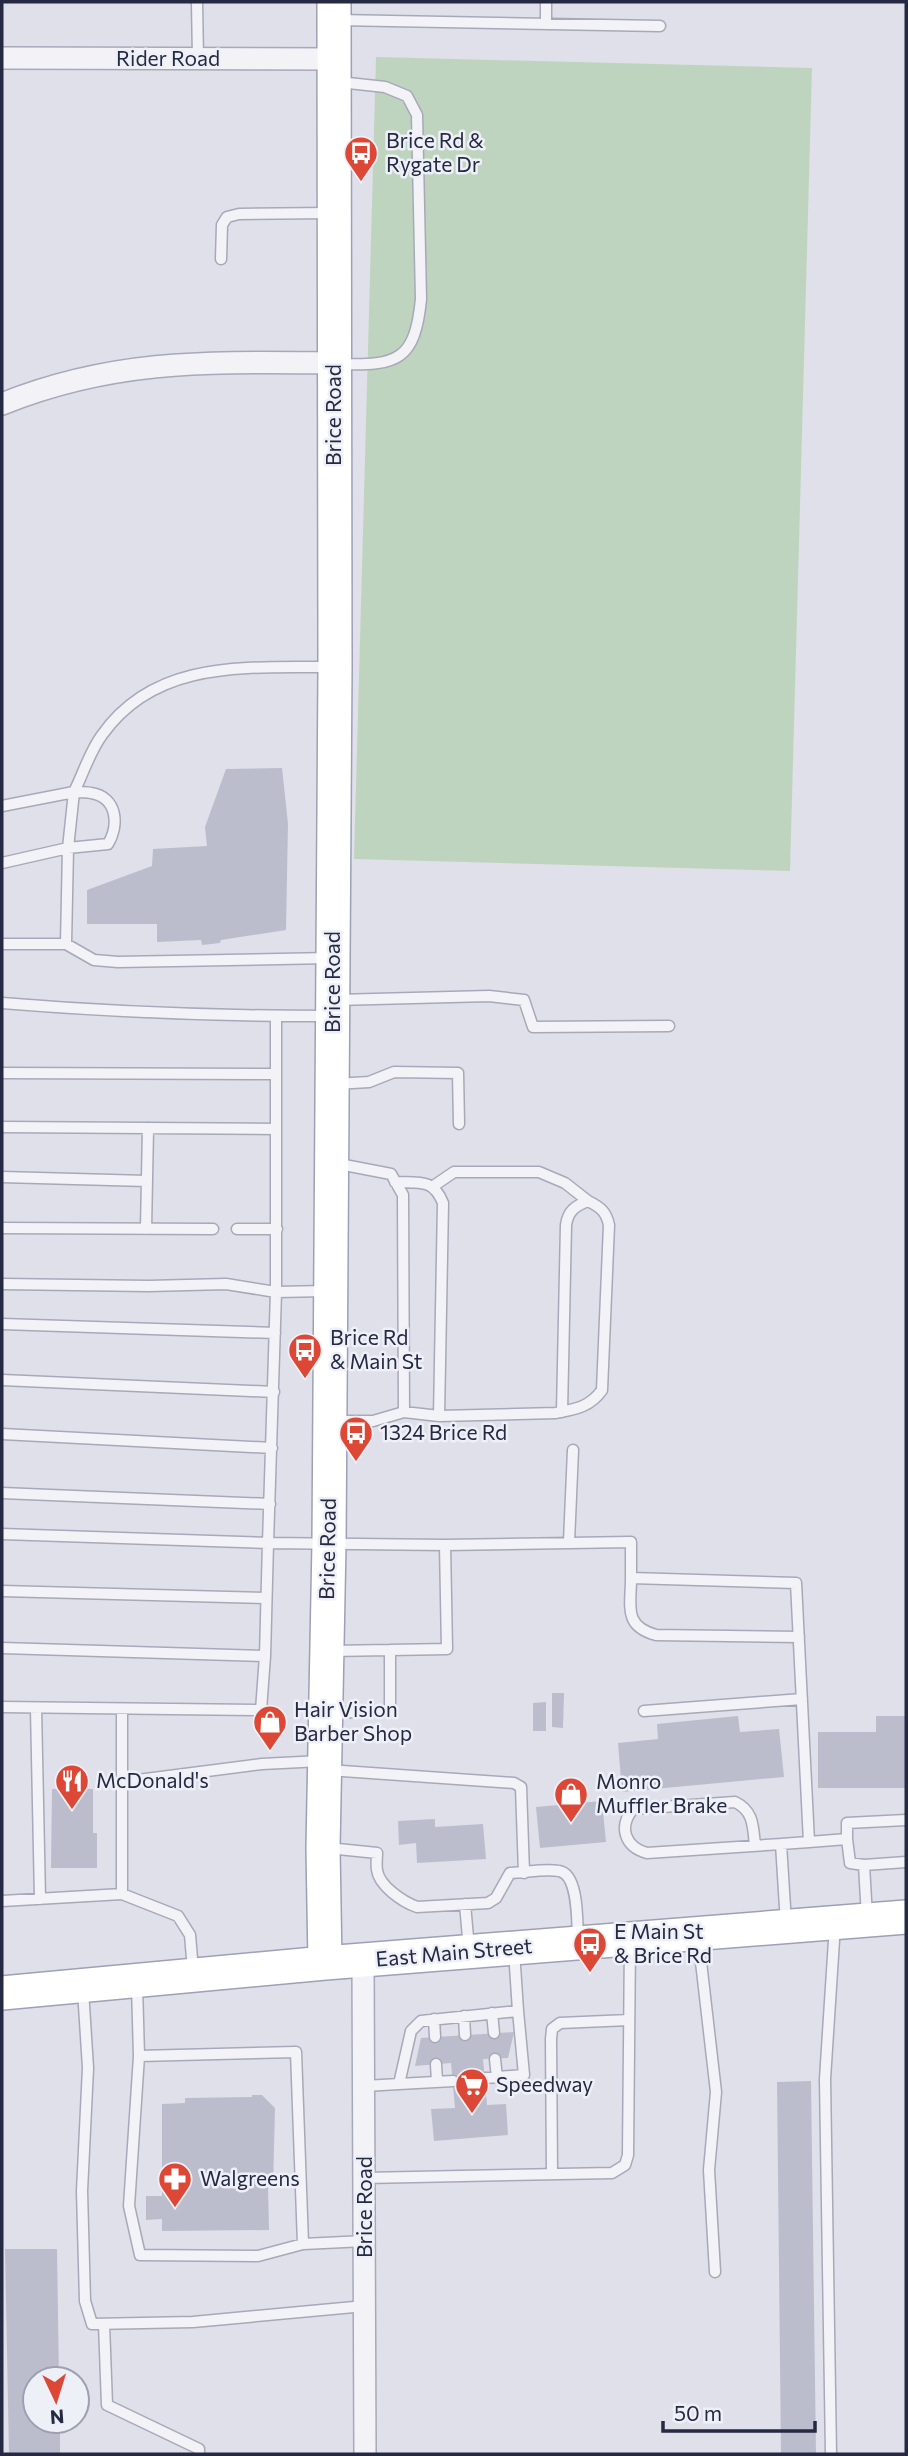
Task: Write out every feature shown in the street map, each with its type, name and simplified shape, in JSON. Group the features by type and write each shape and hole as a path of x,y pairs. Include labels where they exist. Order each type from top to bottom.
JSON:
{"main road":[{"name":"Brice Road","path":"325,1963 323,1848 329,1543 335,667 334,11"},
{"name":"East Main Street","path":"2,1993 325,1963 906,1917"}],"street":[{"name":"Rider Road","path":"2,58 198,59 334,70"},
{"path":"2,404 35,390 81,377 147,366 210,362 334,363"},
{"name":"Brice Road","path":"363,1960 365,2454"}],"lane":[{"path":"197,2 198,59"},
{"path":"546,2 546,24"},
{"path":"334,11 546,24 660,26"},
{"path":"334,70 407,96 417,115 421,299 418,328 408,348 388,362 376,365 334,363"},
{"path":"221,259 222,225 227,217 239,214 334,213"},
{"path":"66,944 68,848 74,792 102,735 134,699 170,680 206,671 335,667"},
{"path":"2,806 74,792 94,793 107,801 115,814 116,831 108,844 68,848 2,863"},
{"path":"2,944 66,944 94,960 118,962 333,958"},
{"path":"2,1003 113,1013 276,1016 333,1008 489,996 524,1000 533,1027 669,1026"},
{"path":"2,1707 261,1710 274,1392 277,1229 276,1016"},
{"path":"332,1084 369,1082 394,1072 458,1073 459,1124"},
{"path":"2,1073 276,1073"},
{"path":"2,1127 276,1129"},
{"path":"146,1229 148,1128"},
{"path":"332,1163 391,1174 402,1195 404,1412"},
{"path":"330,1420 373,1421 404,1412 439,1416 562,1412 593,1403 602,1390 609,1225 600,1206 587,1201 565,1183 539,1172 454,1172 432,1187"},
{"path":"2,1177 147,1181"},
{"path":"395,1182 426,1183 438,1190 443,1203 439,1416"},
{"path":"562,1412 566,1225 568,1216 576,1206 587,1201"},
{"path":"2,1228 213,1229"},
{"path":"237,1229 277,1229"},
{"path":"2,1283 149,1286 226,1284 276,1292 331,1291"},
{"path":"2,1324 275,1333"},
{"path":"2,1380 274,1392"},
{"path":"2,1434 272,1448"},
{"path":"569,1542 573,1450"},
{"path":"2,1493 270,1504"},
{"path":"2,1534 268,1543 444,1545 631,1542 631,1616 634,1624 642,1631 656,1635 799,1637"},
{"path":"327,1651 447,1649 444,1545"},
{"path":"631,1578 796,1583 808,1842"},
{"path":"2,1591 266,1598"},
{"path":"2,1648 265,1656"},
{"path":"326,1713 390,1711 390,1650"},
{"path":"644,1711 802,1699"},
{"path":"36,1708 40,1899"},
{"path":"121,1894 122,1709"},
{"path":"122,1782 262,1764 324,1765 514,1783 522,1787 524,1873"},
{"path":"755,1846 752,1817 744,1806 735,1802 633,1808 626,1817 628,1842 635,1850 647,1853 755,1846 847,1839"},
{"path":"906,1820 847,1823 850,1863 864,1865 906,1862"},
{"path":"781,1844 786,1926"},
{"path":"323,1848 377,1853 377,1871 382,1881 407,1903 418,1907 488,1903 496,1898 510,1873 558,1871 567,1874 573,1882 578,1943"},
{"path":"831,2454 825,2079 851,1921 864,1865"},
{"path":"2,1901 121,1894 178,1916 190,1935 194,1975"},
{"path":"466,1904 469,1952"},
{"path":"906,1917 906,1928"},
{"path":"698,1933 716,2092 709,2170 715,2272"},
{"path":"365,2178 611,2173 625,2165 628,2155 630,1939"},
{"path":"485,2078 524,2075 514,1948"},
{"path":"136,1980 139,2056 129,2206 140,2255 258,2256 303,2244 365,2241"},
{"path":"83,1985 88,2068 82,2191 85,2301 92,2324 193,2322 365,2306"},
{"path":"399,2084 411,2031 421,2021 518,2011"},
{"path":"492,2013 494,2033"},
{"path":"464,2016 466,2035"},
{"path":"434,2019 435,2037"},
{"path":"552,2174 552,2029 560,2023 629,2020"},
{"path":"139,2056 296,2052 303,2244"},
{"path":"495,2059 498,2078"},
{"path":"436,2064 437,2082"},
{"path":"365,2087 453,2081"},
{"path":"104,2324 107,2405 199,2449 199,2454"}],"green space":[{"path":"376,57 812,68 790,871 354,859"}],"building":[{"path":"282,768 288,824 286,930 202,945 201,940 157,942 157,924 87,924 87,890 152,866 153,849 207,846 205,827 226,769"},
{"path":"552,1693 564,1693 563,1728 552,1727"},
{"path":"546,1702 546,1731 533,1731 533,1703"},
{"path":"738,1716 740,1732 779,1729 784,1777 622,1792 618,1743 658,1739 657,1724"},
{"path":"876,1716 906,1716 906,1788 818,1788 818,1732 876,1732"},
{"name":"McDonald's","path":"52,1789 93,1789 93,1833 97,1833 97,1868 51,1868"},
{"name":"Monro Muffler Brake","path":"602,1801 606,1842 540,1848 536,1807"},
{"path":"435,1819 435,1827 483,1824 486,1859 417,1863 416,1843 399,1845 398,1821"},
{"path":"514,2032 508,2058 483,2059 487,2105 506,2104 508,2135 434,2141 431,2109 455,2108 451,2063 415,2066 421,2038"},
{"path":"811,2081 816,2454 781,2454 777,2082"},
{"name":"Walgreens","path":"262,2095 275,2108 273,2186 268,2186 269,2230 162,2231 162,2219 146,2220 146,2196 162,2196 162,2104 185,2103 185,2098"},
{"path":"5,2249 57,2249 59,2365 21,2365 21,2435 60,2435 60,2454 9,2454"}],"place":[{"name":"Brice Rd & Rygate Dr","path":"361,183"},
{"name":"Brice Rd & Main St","path":"305,1380"},
{"name":"1324 Brice Rd","path":"356,1463"},
{"name":"Hair Vision Barber Shop","path":"270,1752"},
{"name":"McDonald's","path":"72,1811"},
{"name":"Monro Muffler Brake","path":"571,1824"},
{"name":"E Main St & Brice Rd","path":"590,1974"},
{"name":"Speedway","path":"472,2115"},
{"name":"Walgreens","path":"175,2209"}]}
